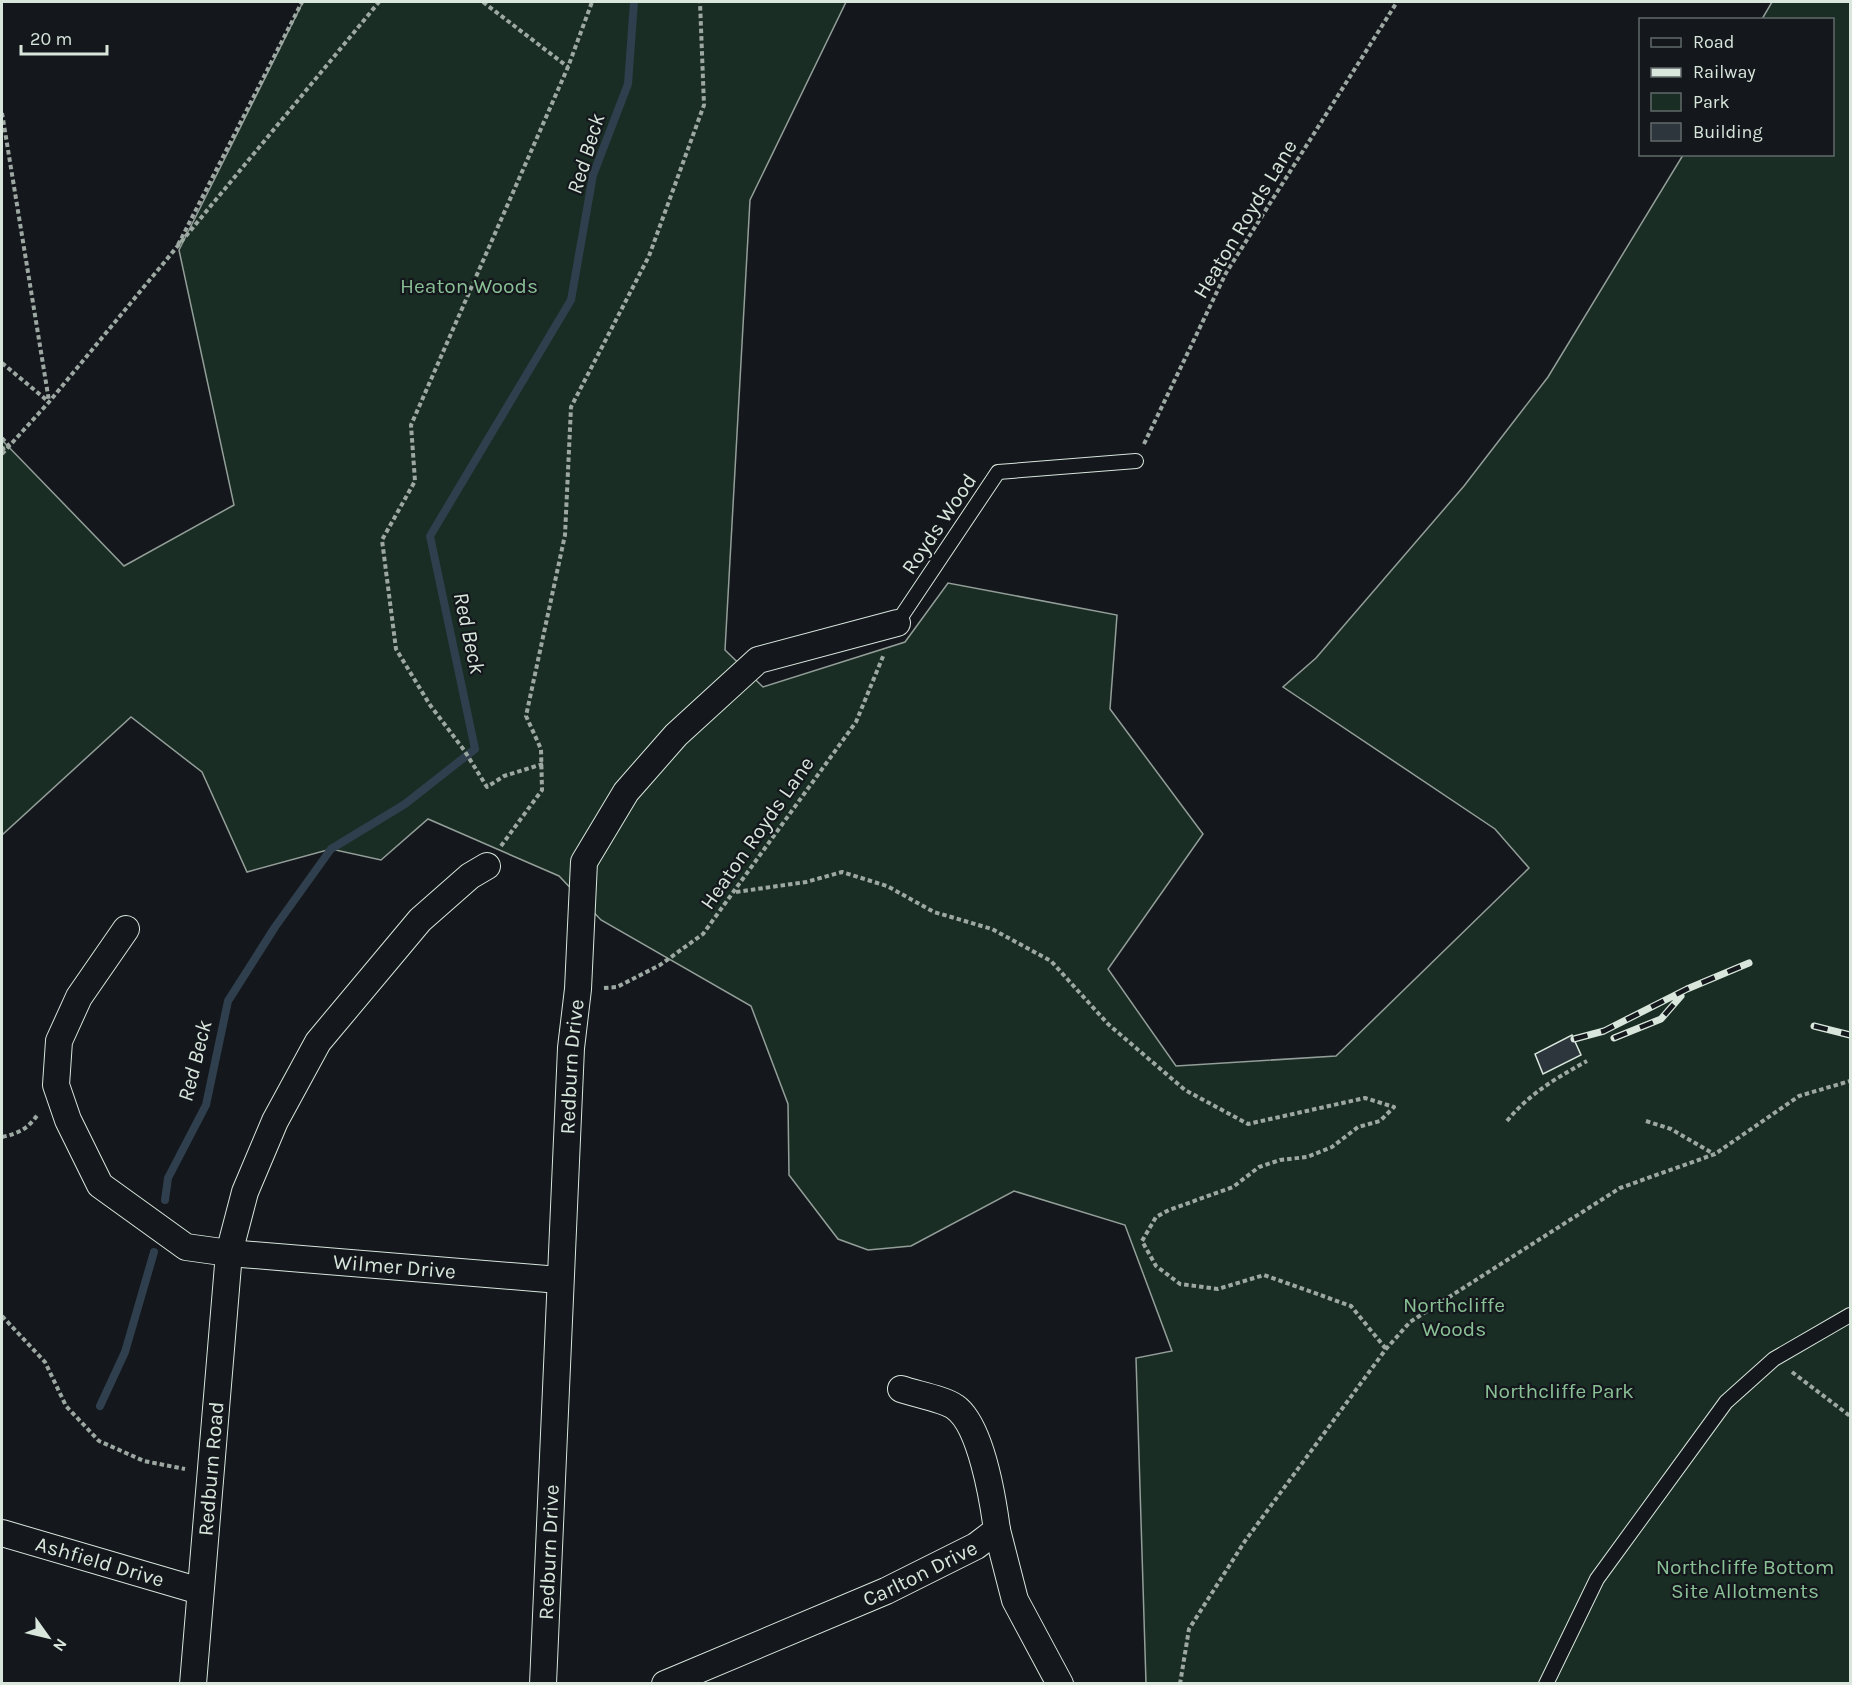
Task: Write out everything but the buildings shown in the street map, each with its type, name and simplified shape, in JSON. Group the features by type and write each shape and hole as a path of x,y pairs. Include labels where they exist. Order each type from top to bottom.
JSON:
{"street":[{"name":"Redburn Drive","path":"543,1683 559,1280 571,1048 578,989 584,862 626,792 676,735 758,660 897,623"},
{"name":"Redburn Road","path":"193,1683 229,1253 245,1192 275,1121 318,1042 420,920 470,876 487,866"},
{"path":"56,1085 59,1041 79,997 126,929"},
{"name":"Wilmer Drive","path":"56,1085 68,1120 99,1185 186,1247 229,1253 559,1280"},
{"name":"Carlton Drive","path":"665,1683 886,1591 976,1545 997,1530 990,1484 973,1430 956,1407 901,1389"},
{"path":"997,1530 1016,1600 1060,1683"},
{"name":"Ashfield Drive","path":"2,1533 200,1591"}],"lane":[{"name":"Royds Wood","path":"897,623 998,472 1136,461"},
{"path":"1546,1683 1597,1579 1726,1402 1774,1359 1851,1315"}],"path":[{"path":"175,251 302,2"},
{"path":"2,454 50,402 380,2"},
{"path":"483,2 568,67"},
{"path":"543,764 504,776 487,787 464,750 430,705 396,649 382,540 415,481 411,424 568,67 592,2"},
{"path":"487,866 542,790 541,749 526,716 566,535 571,407 650,256 704,105 700,2"},
{"name":"Heaton Royds Lane","path":"1136,461 1226,273 1397,2"},
{"path":"2,113 50,402"},
{"path":"2,363 50,402"},
{"path":"2,438 9,446"},
{"path":"2,449 9,446"},
{"name":"Heaton Royds Lane","path":"578,989 617,987 660,965 703,934 736,892 856,722 897,623"},
{"path":"736,892 806,882 842,872 887,886 934,912 992,929 1051,961 1108,1024 1185,1090 1248,1124 1365,1098 1394,1107 1380,1121 1358,1127 1332,1147 1307,1157 1280,1160 1259,1167 1233,1187 1169,1210 1156,1217 1143,1241 1156,1266 1180,1284 1218,1289 1264,1275 1351,1306 1386,1349"},
{"path":"1507,1121 1521,1104 1546,1084 1587,1061"},
{"path":"1180,1683 1189,1629 1245,1541 1386,1349 1410,1322 1620,1188 1715,1154 1799,1096 1851,1081"},
{"path":"2,1137 20,1133 30,1126 56,1085"},
{"path":"1646,1121 1671,1129 1715,1154"},
{"path":"2,1316 45,1362 66,1406 99,1441 144,1461 209,1474"},
{"path":"1774,1359 1851,1416"}],"green space":[{"path":"303,2 846,2 750,200 725,650 763,687 905,642 948,583 1117,615 1110,709 1203,834 1108,969 1176,1066 1336,1056 1529,868 1495,829 1283,687 1316,658 1464,486 1548,377 1682,156 1834,156 1834,18 1763,18 1772,2 1850,2 1850,1683 1146,1683 1136,1358 1172,1351 1125,1225 1014,1191 911,1246 868,1250 838,1239 789,1175 788,1104 751,1006 601,920 559,876 428,819 381,860 331,849 247,872 202,772 131,717 2,835 2,440 124,566 234,505 179,250"}],"waterway":[{"name":"Red Beck","path":"165,1200 168,1178 206,1105 228,1001 275,927 331,849 405,804 475,749 430,536 571,300 593,175 628,84 634,2"},
{"name":"Red Beck","path":"100,1406 125,1352 154,1252"}],"railway":[{"path":"1574,1039 1604,1031 1687,989 1749,963"},
{"path":"1614,1038 1661,1019 1681,996"},
{"path":"1814,1026 1850,1035"}],"park label":[{"name":"Heaton Woods","path":"469,286"},
{"name":"Northcliffe Woods","path":"1454,1317"},
{"name":"Northcliffe Park","path":"1559,1391"},
{"name":"Northcliffe Bottom Site Allotments","path":"1745,1579"}]}
